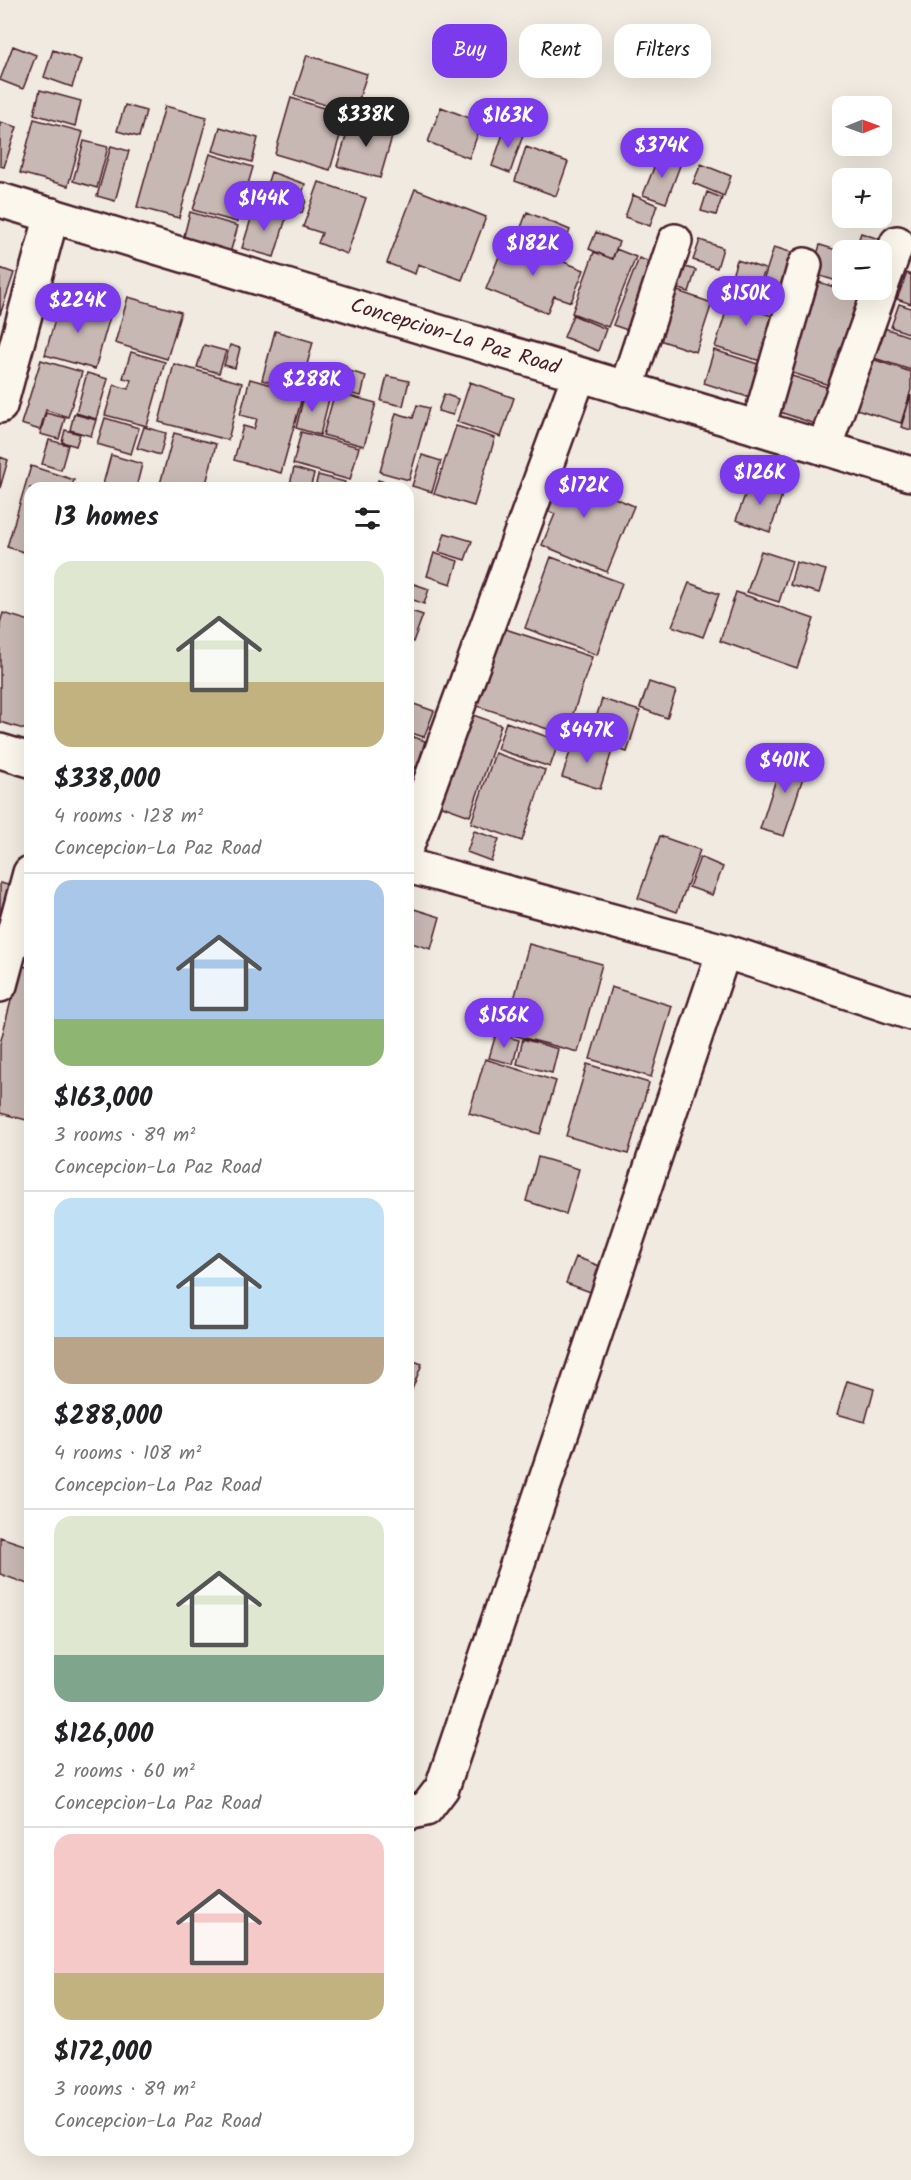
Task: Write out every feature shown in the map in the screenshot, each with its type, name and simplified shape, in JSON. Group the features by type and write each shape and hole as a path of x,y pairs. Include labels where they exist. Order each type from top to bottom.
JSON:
{"street":[{"name":"Concepcion-La Paz Road","path":"0,200 911,474"},
{"path":"0,406 52,215"},
{"path":"626,389 675,241"},
{"path":"892,257 897,243"},
{"path":"758,428 805,265"},
{"path":"824,448 876,300"},
{"path":"414,827 579,375"},
{"path":"0,752 24,758"},
{"path":"414,868 724,951 911,1013"},
{"path":"0,985 24,895"},
{"path":"414,1812 426,1809 442,1788 724,951"}],"building":[{"path":"13,46 36,55 23,89 0,80"},
{"path":"53,50 81,60 72,87 44,77"},
{"path":"307,55 367,74 354,114 294,95"},
{"path":"40,90 81,101 75,126 34,114"},
{"path":"291,98 346,115 330,170 275,154"},
{"path":"125,105 146,111 139,137 117,131"},
{"path":"165,106 207,117 179,218 137,207"},
{"path":"441,107 482,123 469,158 428,142"},
{"path":"352,117 394,130 380,178 337,166"},
{"path":"34,119 83,132 68,186 20,173"},
{"path":"0,122 17,127 4,167 0,166"},
{"path":"506,125 524,132 510,173 492,166"},
{"path":"220,127 258,138 252,162 213,151"},
{"path":"84,141 108,147 97,188 73,181"},
{"path":"111,146 129,151 115,201 97,196"},
{"path":"526,147 568,162 556,196 515,181"},
{"path":"210,154 253,167 237,222 193,210"},
{"path":"659,155 681,163 666,203 643,195"},
{"path":"701,164 731,176 724,196 693,183"},
{"path":"271,172 305,184 301,198 306,200 302,213 262,200"},
{"path":"319,182 366,198 347,254 318,243 322,233 303,227"},
{"path":"415,189 486,217 462,280 418,264 415,274 387,263"},
{"path":"707,192 722,198 716,215 701,211"},
{"path":"633,195 657,205 650,226 625,217"},
{"path":"255,206 287,215 274,257 242,248"},
{"path":"190,212 238,226 230,253 183,240"},
{"path":"527,212 570,230 561,253 518,235"},
{"path":"596,232 619,242 612,259 589,249"},
{"path":"861,233 882,240 859,240"},
{"path":"506,239 584,270 571,302 554,296 547,313 486,289"},
{"path":"700,240 723,248 717,268 693,260"},
{"path":"820,245 832,249 832,280 811,273"},
{"path":"774,247 800,255 787,300 760,291"},
{"path":"616,249 636,257 608,327 572,313 594,252 613,259"},
{"path":"639,258 655,264 630,331 613,325"},
{"path":"737,260 765,269 758,291 730,282"},
{"path":"674,264 696,270 689,292 667,285"},
{"path":"0,268 14,273 0,315"},
{"path":"907,273 911,275 911,304 897,299"},
{"path":"810,279 832,286 832,300 866,300 838,388 781,369"},
{"path":"734,286 760,294 755,310 778,318 764,362 715,347"},
{"path":"666,287 712,303 696,352 650,337"},
{"path":"128,297 181,312 167,359 115,343"},
{"path":"61,298 111,313 95,369 45,355"},
{"path":"899,304 911,308 911,334 891,327"},
{"path":"573,315 606,329 598,351 564,337"},
{"path":"881,327 911,337 911,370 871,357"},
{"path":"275,331 313,342 300,391 262,380"},
{"path":"204,345 226,351 219,373 197,367"},
{"path":"230,345 240,348 235,368 224,365"},
{"path":"714,350 764,366 754,399 704,383"},
{"path":"131,352 165,362 147,426 105,415 114,385 129,389 131,380 123,378"},
{"path":"866,357 911,372 911,390 901,423 850,407"},
{"path":"41,360 82,372 68,417 46,410 40,430 21,424"},
{"path":"174,364 242,383 228,440 159,422"},
{"path":"343,369 366,376 361,396 337,390"},
{"path":"776,371 839,391 827,428 765,407"},
{"path":"87,373 108,379 96,419 76,413"},
{"path":"387,376 409,381 403,406 381,401"},
{"path":"250,379 303,394 281,473 234,460 243,426 254,429 257,419 240,415"},
{"path":"470,382 514,398 501,437 457,422"},
{"path":"305,392 329,399 320,435 296,428"},
{"path":"335,392 376,403 364,446 323,435"},
{"path":"444,394 458,399 453,415 438,411"},
{"path":"911,395 911,430 901,427"},
{"path":"417,405 429,408 409,480 380,472 396,413 413,418"},
{"path":"46,413 65,418 59,439 40,434"},
{"path":"74,414 96,420 91,436 70,430"},
{"path":"105,418 139,428 131,454 97,444"},
{"path":"456,426 495,438 474,506 434,494"},
{"path":"144,427 166,433 160,455 137,448"},
{"path":"65,430 80,434 76,446 62,442"},
{"path":"301,432 359,447 350,480 293,464"},
{"path":"174,433 216,444 206,482 161,482"},
{"path":"49,440 68,445 61,470 42,464"},
{"path":"111,455 142,464 138,482 104,482"},
{"path":"422,455 441,461 432,492 414,487 413,482"},
{"path":"0,457 8,460 0,488"},
{"path":"31,466 74,480 73,482 26,482"},
{"path":"294,468 314,474 312,482 290,482"},
{"path":"551,472 575,483 579,472 614,486 610,496 634,506 607,572 542,545 555,514 537,507"},
{"path":"318,475 345,482 316,482"},
{"path":"750,481 783,492 770,532 736,520"},
{"path":"24,490 24,552 7,547"},
{"path":"445,533 472,541 465,560 439,552"},
{"path":"761,551 792,561 779,602 747,592"},
{"path":"434,553 458,561 451,584 427,576"},
{"path":"551,557 622,583 597,655 525,628"},
{"path":"796,562 826,570 819,593 790,585"},
{"path":"689,583 719,594 703,637 672,626"},
{"path":"414,584 429,589 424,604 414,600"},
{"path":"736,592 814,619 797,668 720,641"},
{"path":"414,612 423,615 414,639"},
{"path":"3,613 24,619 24,729 0,722 0,623"},
{"path":"496,626 592,657 566,735 471,704"},
{"path":"649,682 676,691 667,718 640,708"},
{"path":"602,699 640,711 627,752 589,740"},
{"path":"414,704 434,711 424,737 414,734"},
{"path":"462,711 501,725 470,816 431,802"},
{"path":"506,722 559,741 550,767 497,749"},
{"path":"414,737 425,741 417,768 414,767"},
{"path":"574,739 612,751 600,789 562,777"},
{"path":"785,751 809,759 784,836 760,829"},
{"path":"495,753 545,770 522,841 471,823"},
{"path":"474,831 499,839 491,861 467,852"},
{"path":"660,836 700,850 677,912 638,898"},
{"path":"700,857 723,867 712,895 689,887"},
{"path":"0,883 12,886 0,939"},
{"path":"414,909 440,917 431,949 414,944"},
{"path":"529,944 602,964 578,1052 505,1033"},
{"path":"20,965 24,966 24,1119 0,1113 0,1044"},
{"path":"611,987 672,1006 651,1077 590,1059"},
{"path":"496,1034 519,1040 513,1064 489,1058"},
{"path":"523,1039 558,1049 552,1073 517,1064"},
{"path":"485,1059 556,1081 540,1134 469,1113"},
{"path":"587,1064 649,1083 628,1154 566,1136"},
{"path":"538,1157 579,1169 566,1214 526,1201"},
{"path":"576,1257 605,1268 596,1294 566,1283"},
{"path":"414,1361 422,1364 414,1384"},
{"path":"847,1381 874,1389 865,1422 837,1414"},
{"path":"0,1537 24,1545 24,1583 0,1574"}]}
